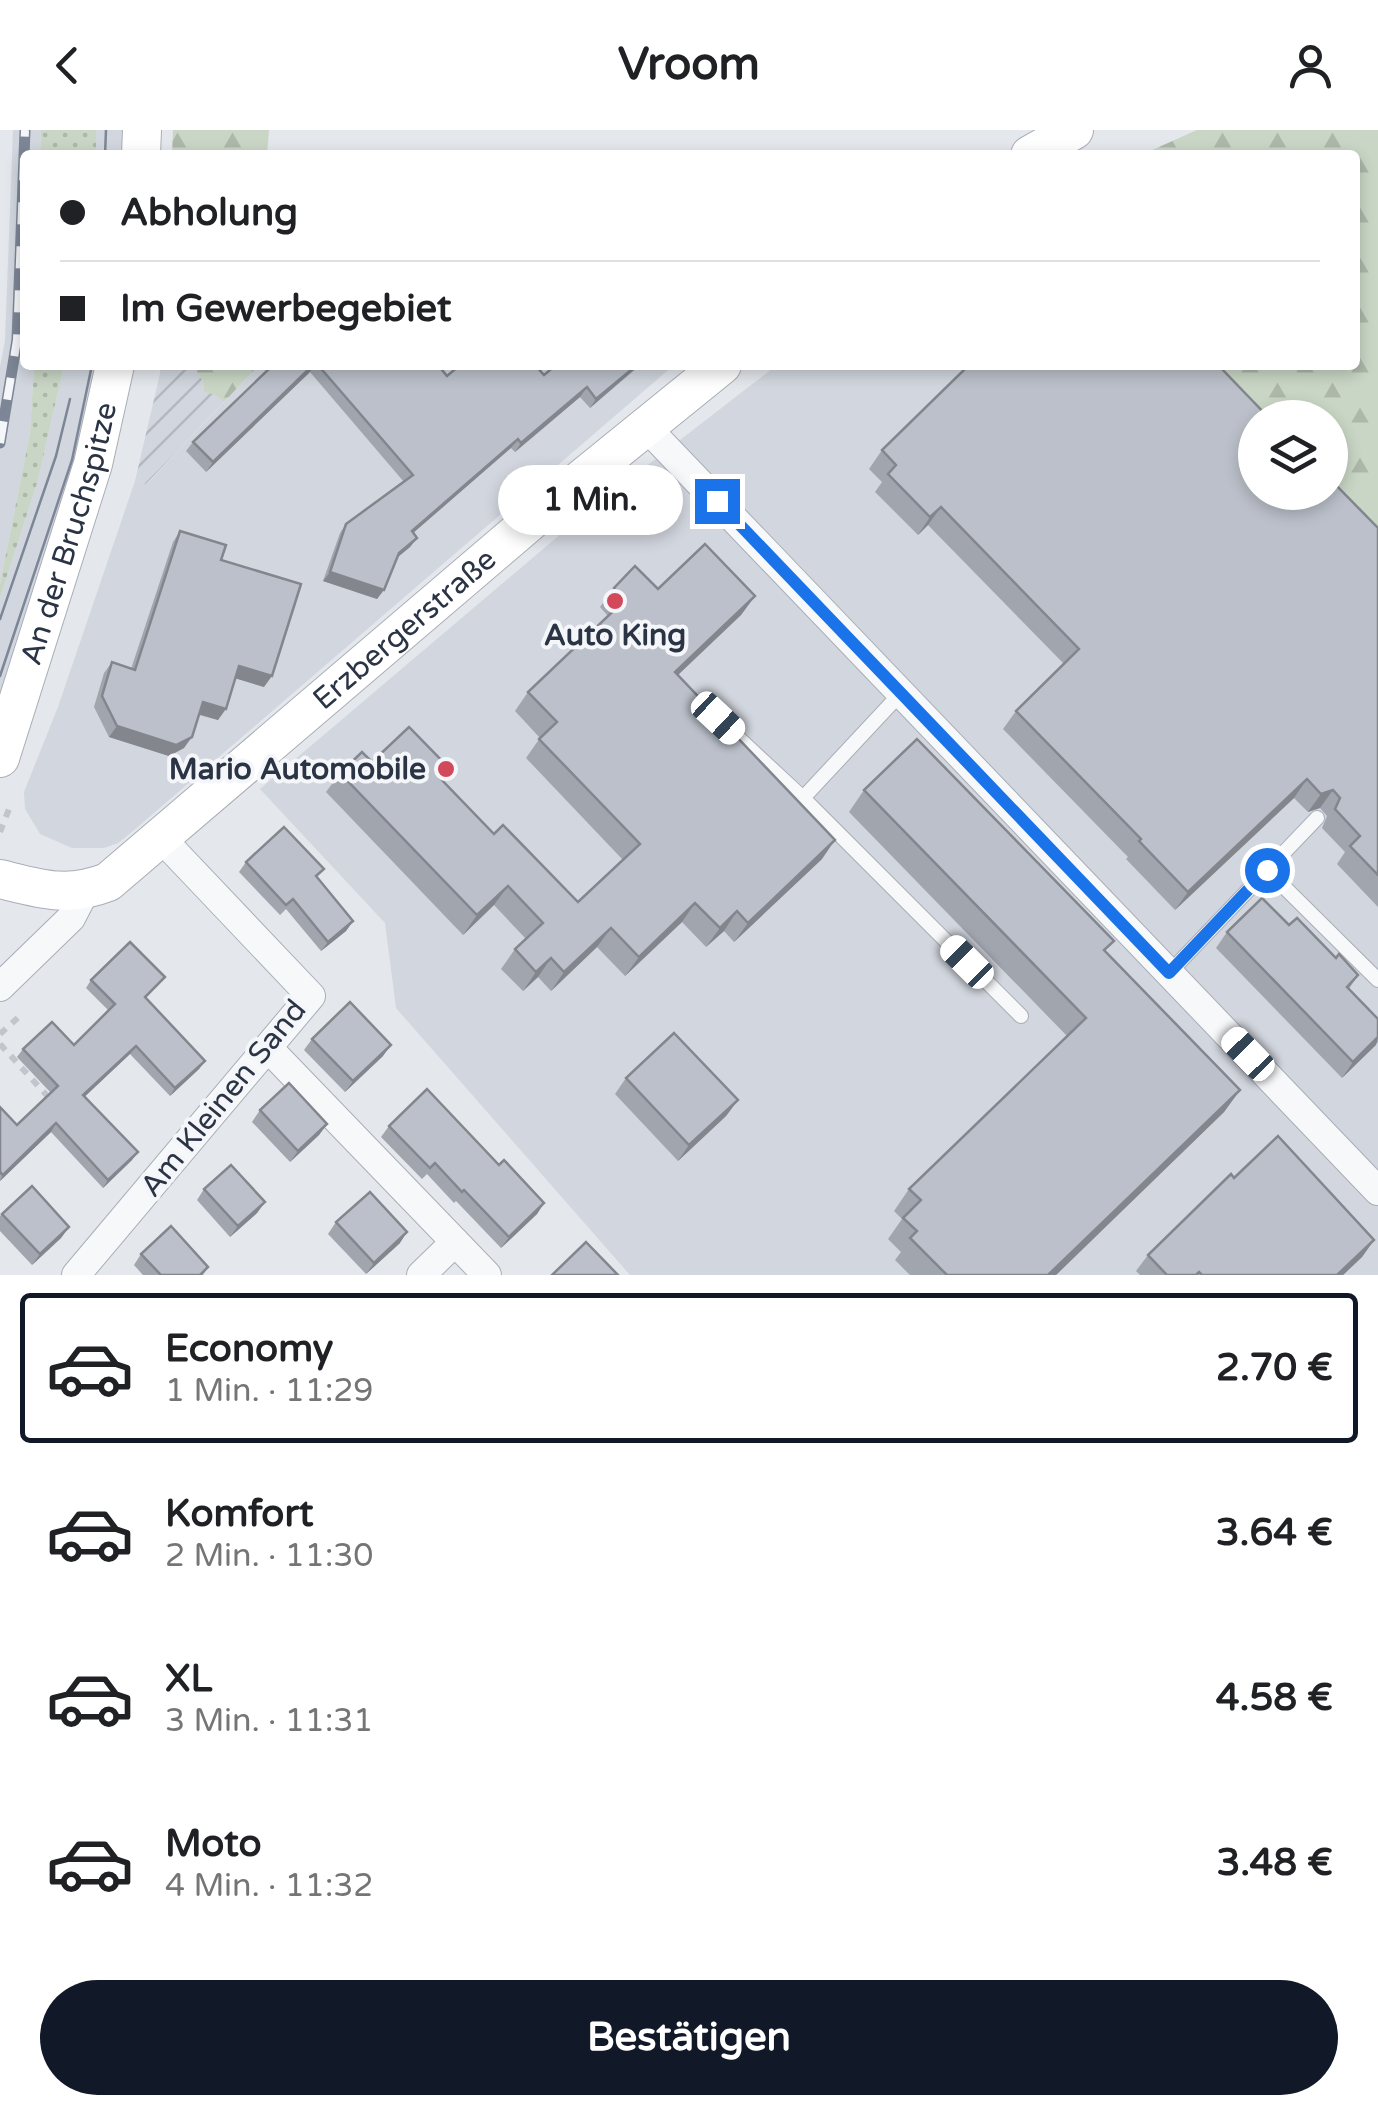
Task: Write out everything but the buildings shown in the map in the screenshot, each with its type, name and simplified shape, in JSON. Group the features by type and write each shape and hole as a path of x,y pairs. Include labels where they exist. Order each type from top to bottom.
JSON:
{"main road":[{"path":"1039,150 1074,130"},
{"name":"An der Bruchspitze","path":"0,758 93,464 115,370"},
{"name":"Erzbergerstraße","path":"85,891 108,882 644,426 716,370"},
{"path":"0,880 66,893 85,891"}],"street":[{"path":"644,426 1378,1191"},
{"name":"Am Kleinen Sand","path":"76,1275 312,996 161,838"},
{"name":"Erzbergerstraße","path":"0,987 71,918 85,891"},
{"path":"269,1049 487,1275"},
{"path":"421,1275 455,1242"}],"lane":[{"path":"802,798 901,693"},
{"path":"703,704 1021,1016"},
{"path":"1169,973 1317,818"},
{"path":"1267,870 1378,980"}],"path":[{"path":"0,832 9,810"},
{"path":"0,1034 22,1014"},
{"path":"0,1044 61,1111"}],"shaded area":[{"path":"13,130 41,130 40,150 20,150 20,370 34,370 30,433 0,584 0,367 5,340"},
{"path":"96,130 126,130 126,150 96,150"},
{"path":"63,370 99,370 70,487 0,701 0,598 38,480"},
{"path":"161,370 195,370 203,381 204,392 216,394 224,402 146,484 135,481"},
{"path":"254,370 668,370 133,831 104,848 72,848 40,834 25,809 24,792 58,707 135,481 147,484"},
{"path":"771,370 1220,370 1242,400 1238,400 1238,510 1348,510 1348,507 1378,531 1378,1275 630,1275 396,1008 385,923 260,789 582,516"}],"green space":[{"path":"41,130 96,130 96,150 40,150"},
{"path":"173,130 269,130 267,150 172,150"},
{"path":"1197,130 1378,130 1378,531 1348,500 1348,400 1250,400 1221,370 1360,370 1360,150 1152,150"},
{"path":"34,370 63,370 38,480 0,598 0,584 30,433"},
{"path":"195,370 254,370 224,402 204,392 203,381"}],"tram line":[{"path":"105,150 106,130"},
{"path":"0,676 72,460 91,370"},
{"path":"0,619 56,456 70,399"}],"railway":[{"path":"24,150 25,130"},
{"path":"0,443 17,340 20,261"}],"place":[{"name":"Auto King","path":"615,601"},
{"name":"Mario Automobile","path":"446,769"}],"route":[{"path":"717,501 1169,973 1267,870"}]}
